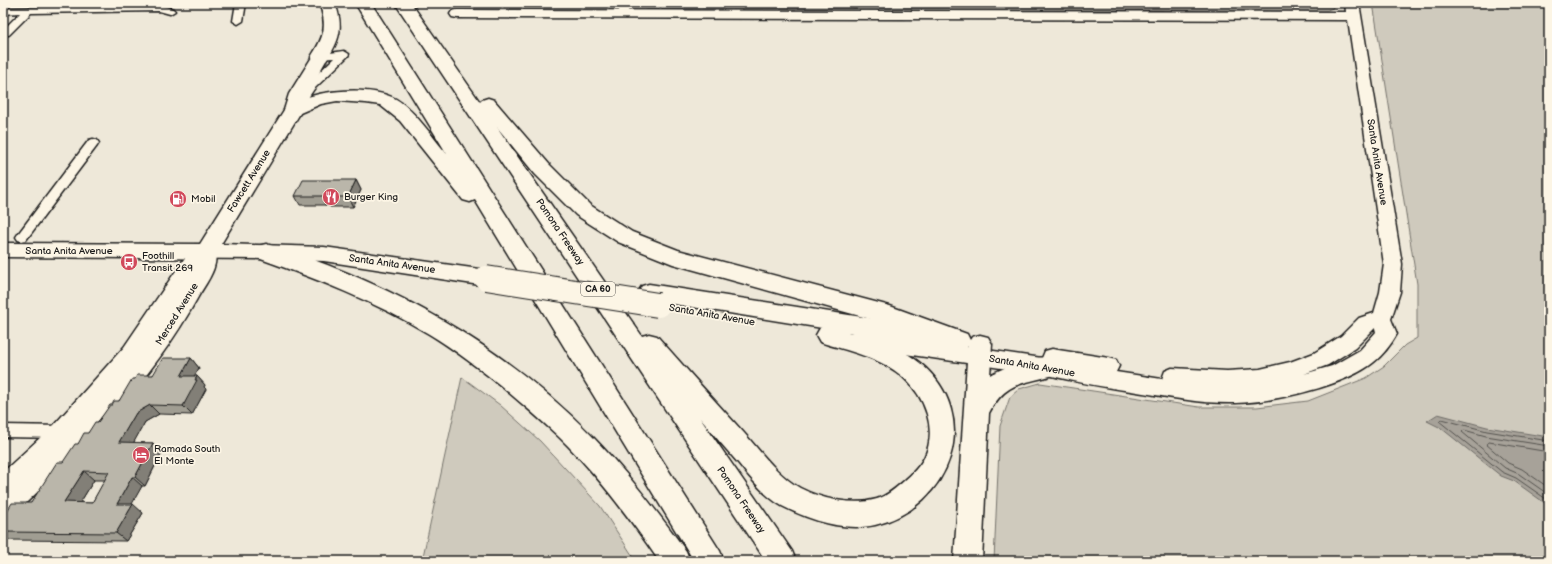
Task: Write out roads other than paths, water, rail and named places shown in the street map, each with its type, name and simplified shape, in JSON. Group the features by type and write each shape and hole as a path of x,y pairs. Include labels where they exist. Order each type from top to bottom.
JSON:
{"highway":[{"path":"320,57 328,44 333,30 333,22 327,3"},
{"path":"363,3 710,561"},
{"path":"408,10 542,169 583,210 625,237 673,256 890,315 973,347 976,412 968,561"},
{"name":"Pomona Freeway","path":"408,10 782,561"},
{"path":"293,110 317,99 337,96 366,96 386,101 406,117 531,271"},
{"path":"266,252 315,268 396,306 425,320 478,354 522,390 581,442 618,484 655,531 676,561"},
{"path":"585,270 767,478 790,496 819,509 844,513 871,514 898,502 921,485 936,463 942,445 944,426 933,397 925,384 911,370 890,356 828,335"},
{"path":"976,412 988,392 1004,379 1011,375 1048,367"}],"main road":[{"name":"Fawcett Avenue","path":"210,245 293,110 298,94 320,57"},
{"name":"Santa Anita Avenue","path":"12,237 210,245 266,252 324,254 483,272"},
{"name":"Santa Anita Avenue","path":"3,250 314,241 483,272 973,347"},
{"name":"Santa Anita Avenue","path":"653,299 828,335"}],"street":[{"path":"238,21 241,3"},
{"path":"3,11 160,8 170,11"},
{"path":"457,14 624,9 1303,16 1353,10"},
{"name":"Santa Anita Avenue","path":"973,347 1076,374 1193,392 1236,394 1275,390 1312,381 1339,372 1367,356 1387,334 1381,319 1387,305 1393,279 1393,264 1353,10"},
{"path":"6,33 28,11"},
{"path":"1303,16 1329,21 1342,26 1357,35"},
{"name":"Fawcett Avenue","path":"293,110 310,87 344,54 320,57"},
{"path":"12,237 93,143"},
{"name":"Merced Avenue","path":"3,509 64,454 126,386 175,321 191,264 210,245"},
{"name":"Merced Avenue","path":"3,487 62,432 183,291"},
{"name":"Santa Anita Avenue","path":"828,335 973,347 1147,374 1191,379 1234,380 1260,378 1292,370 1321,359 1348,342 1366,323 1381,319"},
{"path":"3,431 62,432"}],"water":[{"path":"1438,414 1487,427 1549,437 1549,506 1514,481 1501,476 1441,428 1427,421"}],"place":[{"name":"Burger King","path":"331,197"},
{"name":"Mobil","path":"178,199"},
{"name":"Foothill Transit 269","path":"129,262"},
{"name":"Ramada South El Monte","path":"141,455"}]}
